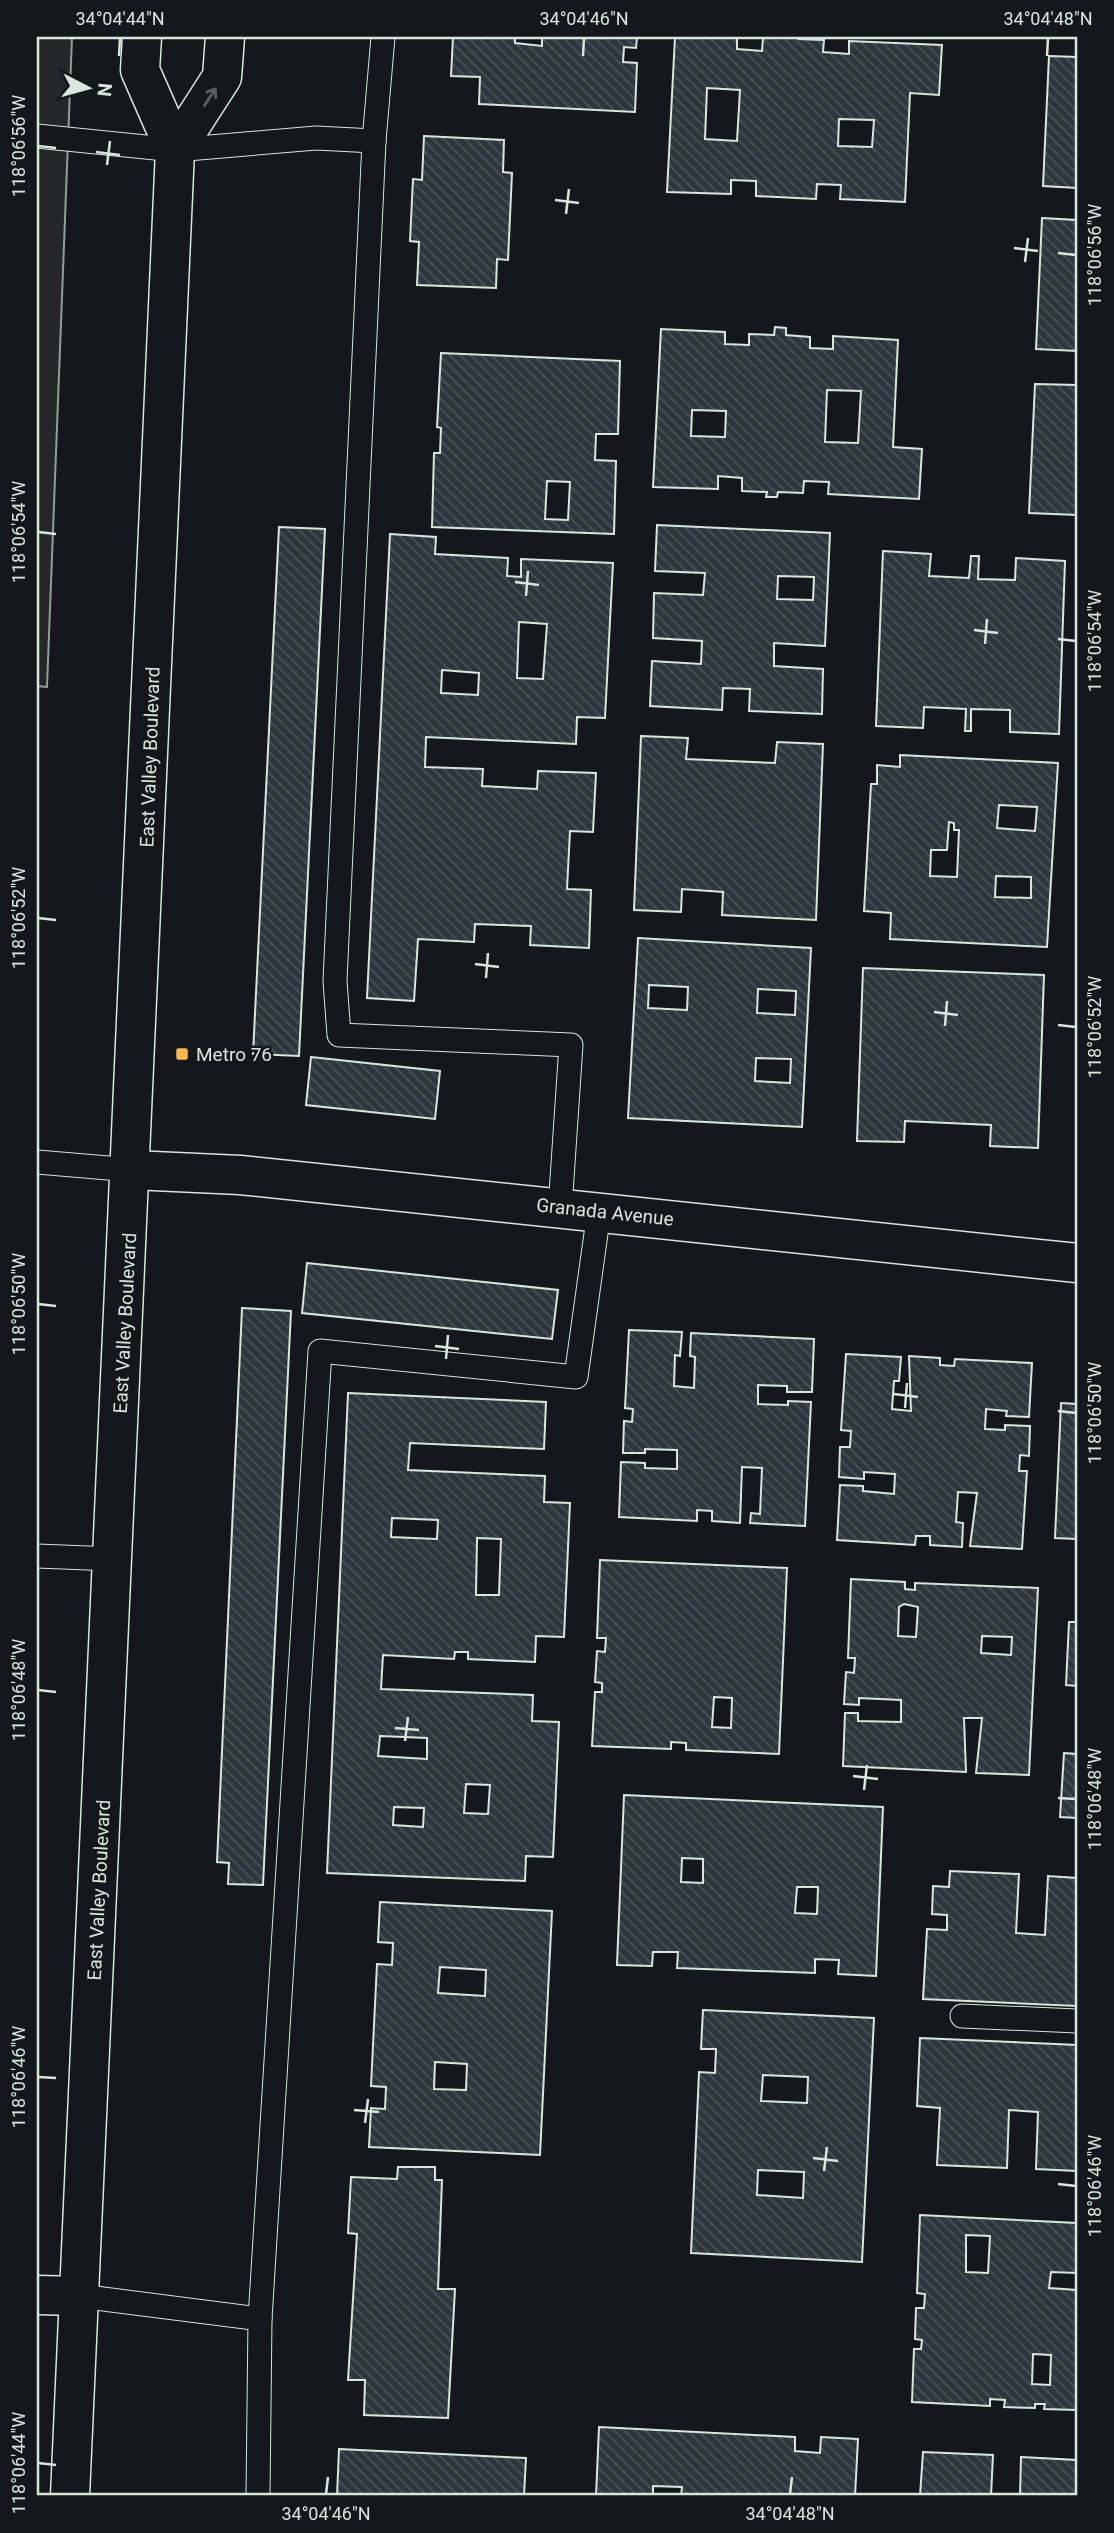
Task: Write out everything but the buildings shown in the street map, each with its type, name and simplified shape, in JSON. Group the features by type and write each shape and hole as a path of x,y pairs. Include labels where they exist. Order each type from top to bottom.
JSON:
{"main road":[{"name":"East Valley Boulevard","path":"70,2496 176,150 141,70 142,37"},
{"name":"East Valley Boulevard","path":"176,150 222,77 225,37"},
{"name":"Granada Avenue","path":"132,1170 240,1175 1077,1263"},
{"path":"37,2295 80,2296"}],"lane":[{"path":"383,37 374,141 335,981 339,1035 571,1045 560,1208"},
{"path":"37,136 176,150 316,138 374,141"},
{"path":"37,1162 132,1170"},
{"path":"258,2496 260,2319 320,1350 576,1377 598,1212"},
{"path":"37,1556 113,1559"},
{"path":"962,2016 1077,2021"},
{"path":"80,2296 260,2319"}],"shaded area":[{"path":"37,37 72,37 47,687 37,686"}],"place":[{"name":"Metro 76","path":"182,1054"}]}
